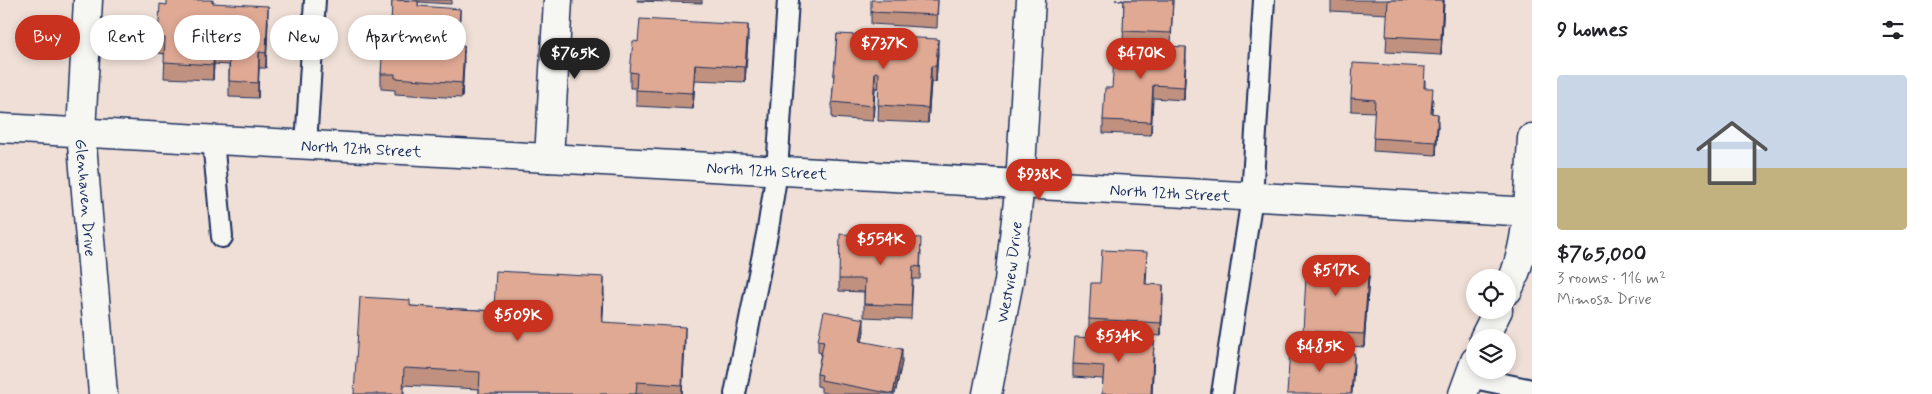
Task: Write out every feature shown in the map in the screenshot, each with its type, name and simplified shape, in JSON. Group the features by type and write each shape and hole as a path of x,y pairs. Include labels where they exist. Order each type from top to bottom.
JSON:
{"street":[{"name":"Glenhaven Drive","path":"88,0 81,132 103,394"},
{"path":"549,158 558,0"},
{"name":"Westview Drive","path":"987,394 1008,281 1020,184 1031,0"},
{"name":"North 12th Street","path":"0,128 1530,212"},
{"path":"1516,273 1530,212 1532,138"}],"lane":[{"path":"306,145 315,0"},
{"path":"735,394 778,170 788,0"},
{"path":"1222,394 1252,196 1264,0"},
{"path":"213,140 222,237"},
{"path":"1479,379 1532,390"}],"building":[{"path":"167,0 212,0 212,3 268,6 266,53 260,52 260,15 174,15 174,60 213,60 213,65 164,62 164,15 159,15 160,4 167,5"},
{"path":"392,0 418,1 418,6 460,9 460,15 391,15"},
{"path":"871,0 938,0 937,15 871,12"},
{"path":"1124,0 1173,0 1171,33 1123,31"},
{"path":"1388,0 1443,0 1441,39 1386,36"},
{"path":"640,19 748,25 745,67 695,64 693,93 636,90 637,73 630,72 633,41 638,42"},
{"path":"837,34 938,39 936,66 931,66 928,108 878,105 879,73 875,72 873,106 832,102"},
{"path":"1115,44 1186,47 1184,87 1153,85 1151,122 1103,120 1105,88 1112,88"},
{"path":"230,60 259,60 258,83 229,81"},
{"path":"382,60 463,60 462,83 395,78 395,74 381,74"},
{"path":"1353,63 1425,67 1424,88 1433,88 1431,113 1438,114 1436,142 1373,138 1375,100 1351,98"},
{"path":"840,234 921,238 920,267 913,266 911,306 864,304 865,279 839,279"},
{"path":"1102,250 1147,252 1145,284 1163,285 1161,323 1089,319 1091,283 1100,283"},
{"path":"1307,259 1369,263 1364,334 1303,331"},
{"path":"496,271 604,277 602,322 685,327 682,385 637,382 636,394 479,394 480,372 404,368 403,394 354,394 360,297 410,300 410,306 494,311"},
{"path":"824,311 864,319 860,341 902,349 893,394 821,380 822,375 817,374 824,341 818,340"},
{"path":"1075,337 1154,341 1151,394 1102,394 1104,366 1073,364"},
{"path":"1290,350 1354,353 1351,394 1287,394"}]}
